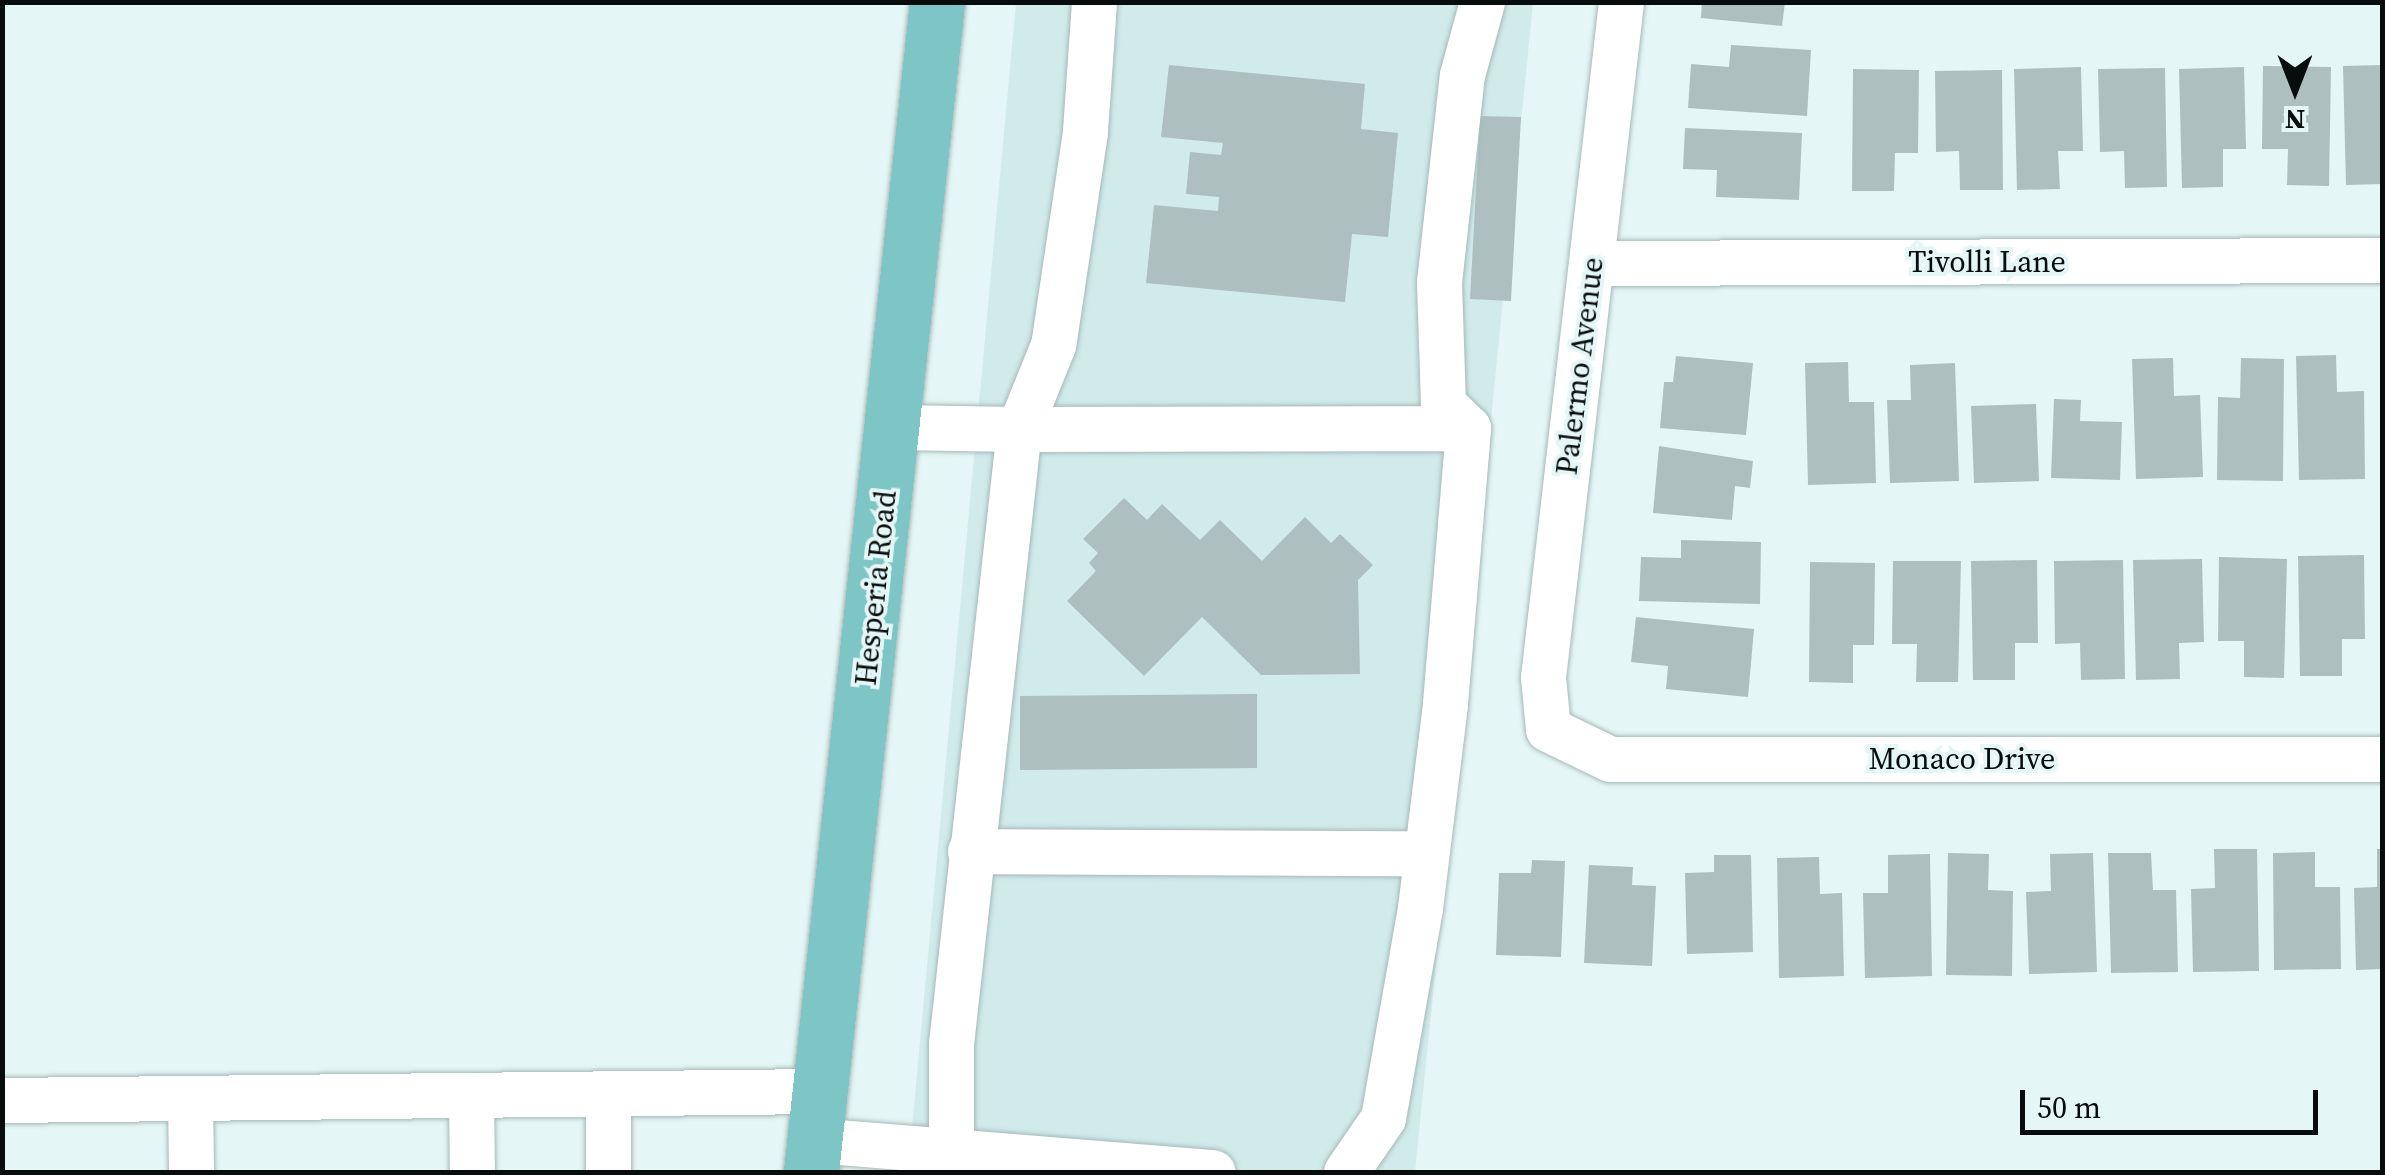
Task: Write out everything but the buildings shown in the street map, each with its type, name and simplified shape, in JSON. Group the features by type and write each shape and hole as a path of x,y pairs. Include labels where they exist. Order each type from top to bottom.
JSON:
{"main road":[{"name":"Hesperia Road","path":"814,1134 894,427 937,2"}],"street":[{"path":"952,1160 951,1044 1019,429 1052,345 1085,132 1094,2"},
{"path":"1468,428 1443,404 1439,282 1462,75 1482,2"},
{"name":"Palermo Avenue","path":"1548,729 1543,677 1621,2"},
{"name":"Tivolli Lane","path":"1592,263 2382,260"},
{"path":"894,427 1468,428"},
{"path":"1346,1172 1384,1118 1426,853 1468,428"},
{"name":"Monaco Drive","path":"1548,729 1610,759 2382,759"},
{"path":"970,852 1426,853"},
{"path":"608,1093 608,1172"},
{"path":"2,1100 608,1093 952,1160 1213,1172"},
{"path":"471,1094 472,1172"},
{"path":"190,1098 191,1172"}],"shaded area":[{"path":"1016,3 1533,3 1415,1172 908,1172"}]}
